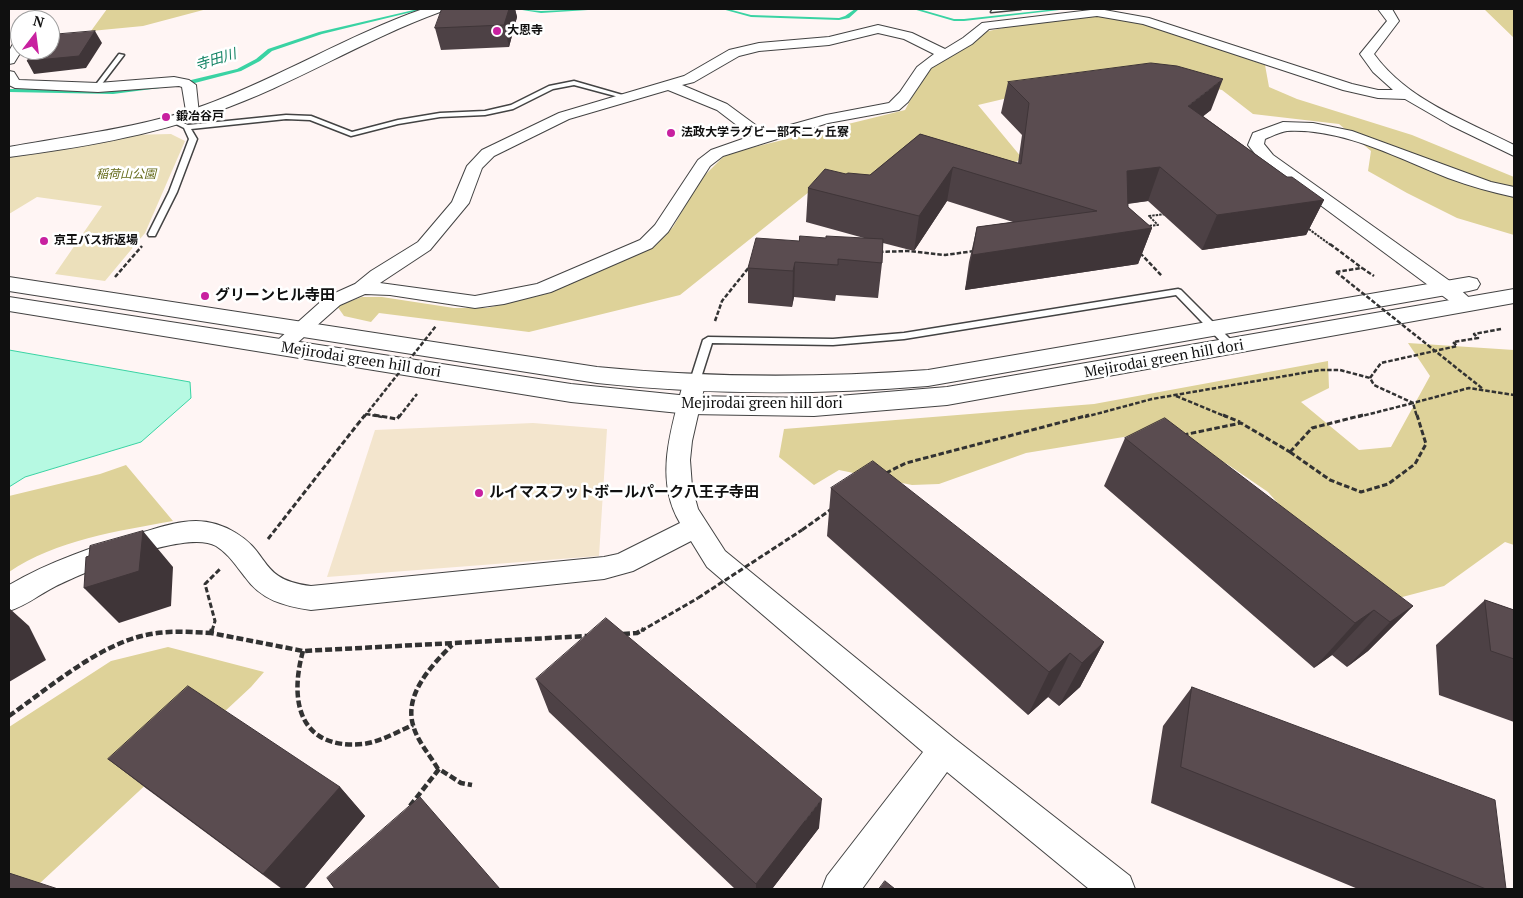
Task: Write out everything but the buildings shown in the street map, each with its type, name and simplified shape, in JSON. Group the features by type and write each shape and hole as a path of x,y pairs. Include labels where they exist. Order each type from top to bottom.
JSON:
{"street":[{"path":"1384,9 1388,11 1393,21 1367,54 1380,72 1407,95 1514,151"},
{"path":"9,152 184,121 432,10"},
{"path":"362,288 390,289 474,302 504,298 544,288 646,244 662,228 704,163 717,153 740,144 826,119 894,107 901,103 922,69 943,53 967,43 976,32 986,26 1093,10 1145,21 1348,87 1378,94 1407,95"},
{"path":"280,347 333,301 362,288 424,246 460,203 475,166 488,153 564,116 689,79 734,53 776,44 830,41 878,29 908,36 943,53"},
{"path":"9,75 15,84 96,88 184,82 184,121"},
{"path":"669,85 722,107 764,138"},
{"path":"1466,304 1447,288 1267,158 1256,145 1258,136 1273,128 1285,126 1335,131 1486,186 1514,192"},
{"name":"Mejirodai green hill dori","path":"9,284 597,375 691,395 928,378 1514,277"},
{"name":"Mejirodai green hill dori","path":"9,304 571,393 691,395 814,407 947,396 1514,296"},
{"path":"691,395 680,440 678,460 680,487 686,511 716,559 944,750 1117,889"},
{"path":"9,599 46,577 87,558 172,534 193,531 206,532 229,542 244,555 266,583 278,590 294,596 311,598 604,568 624,563 696,527"},
{"path":"840,889 944,750"}],"lane":[{"path":"993,11 1018,9"},
{"path":"96,88 121,55"},
{"path":"152,234 173,192 193,139 184,121 286,117 311,118 351,134 398,122 440,115 486,113 513,107 551,87 574,83 630,98"},
{"path":"691,395 708,340 833,342 904,336 1178,292 1232,347"}],"path":[{"path":"1140,227 1158,225 1149,216 1168,214"},
{"path":"1299,222 1377,279"},
{"path":"114,279 152,234"},
{"path":"870,252 908,251 945,255 975,251"},
{"path":"1138,252 1178,292"},
{"path":"708,340 722,301 755,260"},
{"path":"1362,268 1336,272 1483,389"},
{"path":"267,540 436,326"},
{"path":"1370,378 1381,363 1457,346 1452,342 1478,338 1474,334 1501,329"},
{"path":"881,476 906,463 1152,399 1320,370 1340,370 1370,378 1374,385 1413,403 1426,444 1415,464 1388,484 1361,492 1330,480 1290,452 1241,423 1176,395"},
{"path":"1290,452 1312,428 1469,388 1514,395"},
{"path":"366,414 398,419 420,391"},
{"path":"1174,437 1241,423"},
{"path":"618,634 637,633 698,598 802,530 841,502"},
{"path":"211,633 215,621 205,584 223,565"},
{"path":"9,716 84,665 115,647 138,637 169,632 211,633 303,651 452,645 588,636"},
{"path":"452,645 434,663 420,684 413,704 413,725 438,769 461,783 472,785"},
{"path":"303,651 296,684 298,712 311,732 333,743 364,744 413,725"},
{"path":"404,814 438,769"}],"green space":[{"name":"稲荷山公園","path":"171,134 185,141 145,233 105,281 55,274 102,206 37,197 9,214 9,157 127,135"}],"shaded area":[{"path":"107,9 207,9 143,26 91,31"},
{"path":"1484,9 1514,9 1514,38"},
{"path":"1094,14 1141,23 1265,65 1269,87 1297,99 1412,135 1514,177 1514,235 1457,218 1368,171 1371,151 1339,124 1253,114 1222,90 1122,71 978,105 1022,158 1001,172 865,189 819,184 680,295 529,332 379,313 371,322 344,316 337,306 362,297 382,297 454,308 487,308 550,293 657,244 673,227 700,180 723,157 738,151 905,110 925,73 945,56 984,32 1036,21"},
{"path":"1408,343 1514,350 1514,545 1505,542 1444,586 1387,601 1309,539 1268,492 1227,464 1154,432 1026,453 939,484 912,485 839,470 814,485 779,457 784,429 1094,404 1328,361 1329,388 1301,402 1359,450 1391,447 1430,376"},
{"path":"9,350 190,382 191,398 141,442 25,477 9,487"},
{"name":"ルイマスフットボールパーク八王子寺田","path":"533,423 607,429 599,556 327,577 375,430"},
{"path":"126,465 173,521 109,533 67,544 27,561 9,572 9,496 100,474"},
{"path":"168,647 264,672 251,687 39,884 9,889 9,727 111,661"}],"waterway":[{"name":"寺田川","path":"9,91 113,92 191,82 239,70 258,60 270,50 321,33 422,9"},
{"name":"寺田川","path":"518,9 541,12 588,9"},
{"name":"寺田川","path":"724,9 751,16 839,19 847,17 857,9"},
{"name":"寺田川","path":"915,9 954,20 1066,9"}],"place":[{"name":"大恩寺","path":"497,31"},
{"name":"鍛冶谷戸","path":"166,117"},
{"name":"法政大学ラグビー部不二ヶ丘寮","path":"671,133"},
{"name":"京王バス折返場","path":"44,241"},
{"name":"グリーンヒル寺田","path":"205,296"},
{"name":"ルイマスフットボールパーク八王子寺田","path":"479,493"}]}
